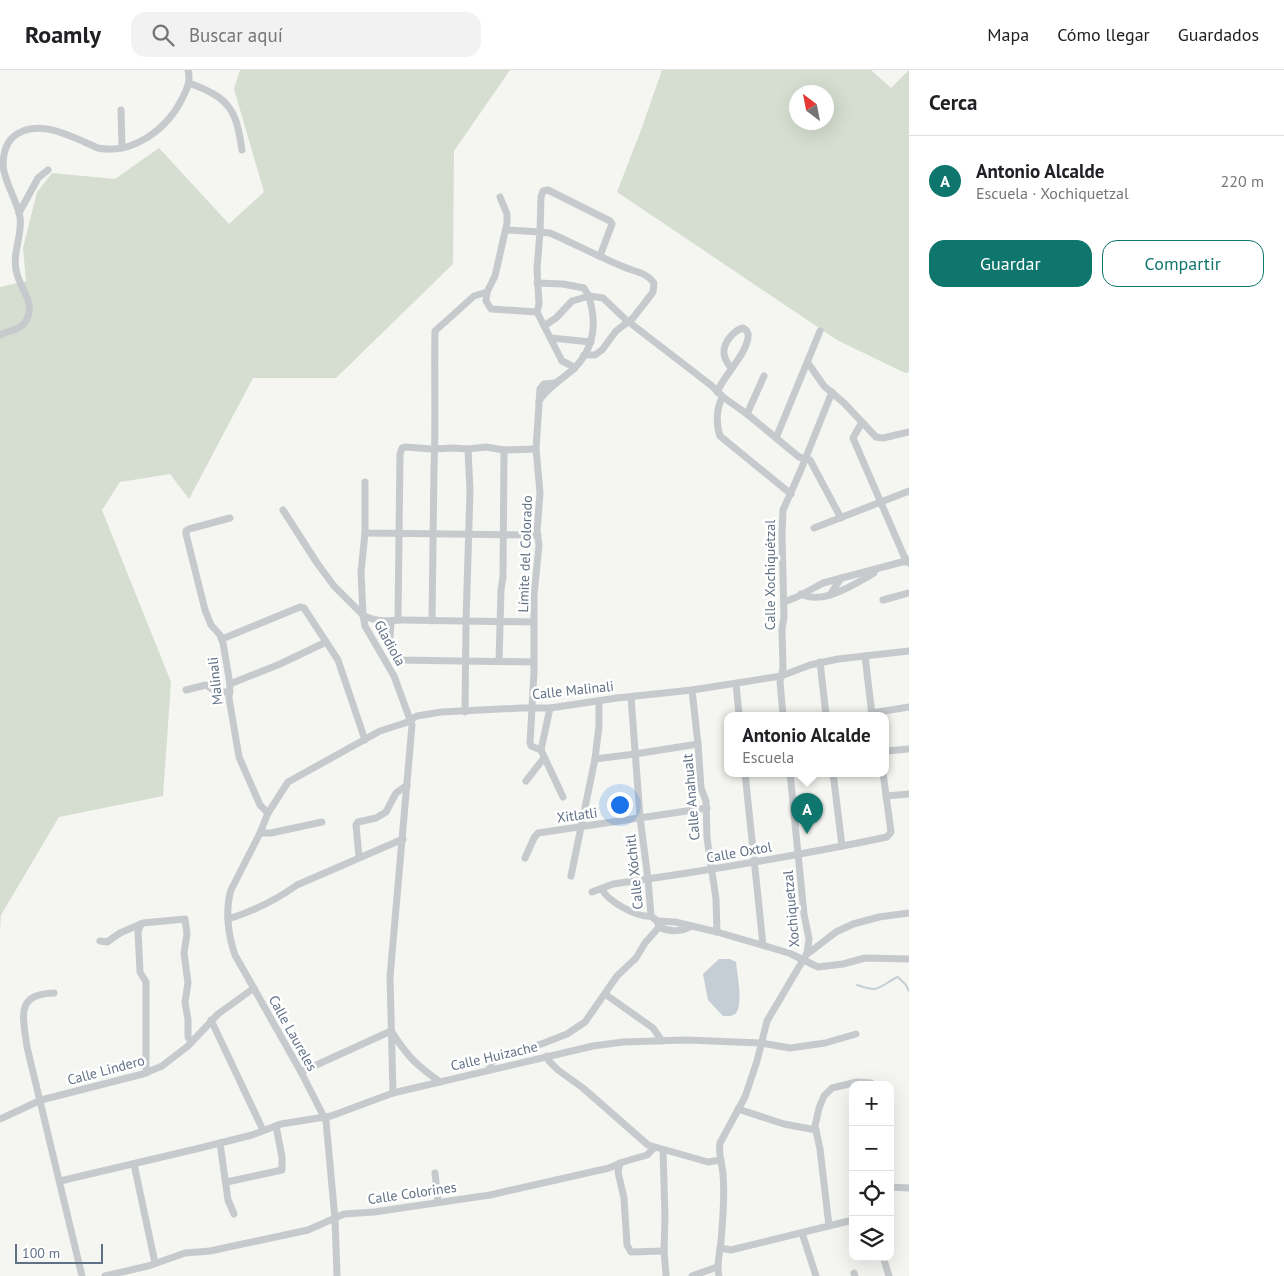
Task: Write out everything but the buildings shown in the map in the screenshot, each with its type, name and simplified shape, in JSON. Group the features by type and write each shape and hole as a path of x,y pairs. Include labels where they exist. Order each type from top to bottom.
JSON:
{"street":[{"path":"0,335 20,328 25,322 29,311 28,297 19,281 15,266 16,248 21,228 20,213 3,166 9,141 19,132 31,128 55,131 98,148 122,148 143,140 163,126 176,108 189,83 188,70"},
{"path":"189,83 219,97 227,104 236,121 242,150"},
{"path":"121,110 122,148"},
{"path":"20,213 38,178 48,170"},
{"path":"537,283 563,284 584,288 589,296 594,324 591,342 574,368 562,361 537,312 539,304 537,283 537,269 541,196 543,191 546,190 610,221 612,224 600,256"},
{"path":"500,197 508,218 495,276 487,292 486,301 491,309 537,312"},
{"path":"506,230 550,233 625,268 639,272 653,281 652,293 629,321 616,331 600,352 594,355 584,355"},
{"path":"432,621 434,467 436,449 435,331 474,296 487,292"},
{"path":"544,326 560,314 570,302 589,296 605,299 629,321 660,344 720,395 747,414 800,457 812,462 841,518"},
{"path":"731,368 724,357 724,348 734,333 743,328 747,331 748,338 740,357 731,368 720,395 718,425 720,436 791,494"},
{"path":"776,438 820,331"},
{"path":"551,338 591,342"},
{"path":"808,363 819,380 878,438 909,432"},
{"name":"Límite del Colorado","path":"541,750 530,744 534,662 534,595 540,545 538,535 540,493 536,449 538,401 542,386 556,383 574,368"},
{"path":"747,414 764,376"},
{"name":"Calle Xochiquétzal","path":"781,676 783,668 784,602 782,515 832,392"},
{"path":"862,422 853,438 900,547 909,562"},
{"path":"534,662 402,661 395,659 390,648 394,621 401,450 405,447 436,449 536,449"},
{"path":"465,712 470,491 468,449"},
{"path":"500,661 504,450"},
{"path":"365,482 365,533 361,572 363,615 378,621 534,622"},
{"path":"814,528 909,491"},
{"name":"Gladiola","path":"283,510 334,586 363,615 365,626 394,676 411,720"},
{"name":"Malinali","path":"230,518 189,528 186,532 205,610 211,625 222,639 239,757 260,805 268,813"},
{"path":"365,533 538,535"},
{"path":"900,547 909,549"},
{"path":"784,602 822,583 900,562 909,562"},
{"path":"801,594 819,597 830,595 851,587 874,573 877,569"},
{"path":"830,595 841,578"},
{"path":"883,600 909,593"},
{"path":"222,639 303,607 338,660 365,740"},
{"path":"186,690 206,685 216,692 230,688 326,642"},
{"name":"Calle Malinali","path":"268,813 288,782 380,731 424,714 550,708 692,690 781,676 820,662 909,651"},
{"path":"865,656 872,712"},
{"path":"388,665 395,659"},
{"path":"820,662 826,712"},
{"path":"781,676 783,712"},
{"path":"736,684 740,712"},
{"name":"Calle Anahualt","path":"692,690 701,788 707,808 707,838 716,899 717,932"},
{"name":"Calle Xóchitl","path":"631,697 640,817 648,879 656,921"},
{"path":"571,876 595,759 599,726 599,702"},
{"path":"881,712 909,706"},
{"path":"550,708 541,750 563,797"},
{"path":"392,1094 390,977 412,729 411,720"},
{"path":"595,759 698,744"},
{"path":"889,752 909,749"},
{"path":"526,781 544,758"},
{"path":"745,777 763,945"},
{"name":"Xochiquetzal","path":"790,777 804,914 809,939 808,953"},
{"path":"833,777 842,846"},
{"path":"884,777 886,796 909,794"},
{"path":"358,857 356,825 358,822 376,818 386,812 396,793 407,785"},
{"name":"Calle Oxtol","path":"592,892 613,884 755,863 890,835 886,796"},
{"name":"Xitlatli","path":"525,858 538,833 707,808"},
{"name":"Calle Laureles","path":"268,813 231,890 228,919 233,949 269,1018 301,1072 327,1125 335,1219 337,1276"},
{"path":"260,833 272,833 322,822"},
{"path":"228,919 259,908 284,895 297,885 403,839"},
{"path":"602,889 605,894 628,910 642,916 656,921 674,922 717,932 789,952 818,967 844,964 865,958 909,959"},
{"path":"719,1276 717,1266 724,1200 723,1174 719,1150 722,1139 745,1096 757,1061 764,1028 772,1011 802,960 808,953 836,932 853,924 879,917 909,913"},
{"path":"100,941 105,943 111,941 120,933 141,924 182,918 186,920 187,934 184,953 188,983 185,1002 188,1014 188,1036 191,1042"},
{"path":"489,1070 491,1062 495,1059 544,1043 573,1030 587,1020 617,976 636,958 656,921"},
{"path":"141,924 138,932 140,972 146,982 146,1073"},
{"name":"Calle Lindero","path":"0,1119 41,1100 146,1073 167,1063 191,1042 211,1020 254,988"},
{"path":"54,993 36,995 28,1000 24,1008 24,1022 27,1047 82,1276"},
{"path":"606,994 653,1028 662,1041"},
{"path":"211,1020 263,1130"},
{"path":"301,1072 391,1031"},
{"path":"391,1031 407,1056 440,1082"},
{"name":"Calle Huizache","path":"60,1181 220,1143 276,1126 331,1116 392,1094 440,1082 547,1056 608,1044 662,1041 761,1043 794,1047 824,1043 856,1034"},
{"path":"547,1056 549,1061 558,1070 583,1088 645,1143 654,1148 708,1162 721,1160"},
{"path":"829,1226 820,1148 816,1130 819,1108 827,1092 835,1087 849,1084"},
{"path":"738,1109 784,1124 816,1130"},
{"path":"227,1182 282,1170 282,1156 276,1126"},
{"path":"220,1143 227,1182 228,1200 234,1214"},
{"name":"Calle Colorines","path":"105,1276 122,1274 185,1253 210,1251 308,1230 344,1214 490,1195 609,1168 647,1155 654,1148"},
{"path":"663,1150 666,1275"},
{"path":"620,1163 618,1172 624,1198 627,1245 632,1252 664,1251"},
{"path":"134,1164 155,1263"},
{"path":"435,1173 438,1201"},
{"path":"894,1186 909,1188"},
{"path":"720,1248 731,1250 849,1221"},
{"path":"802,1233 816,1276"},
{"path":"884,1261 889,1276"},
{"path":"692,1276 717,1266"}],"shaded area":[{"path":"240,70 510,70 454,151 453,264 336,378 253,378 189,499 170,474 120,482 102,510 171,682 163,796 59,817 1,915 0,931 0,287 26,281 23,248 37,192 52,173 115,179 159,148 229,224 264,192 234,89"},
{"path":"662,70 871,70 891,88 909,70 909,372 905,373 837,340 617,192"},
{"path":"719,959 730,959 736,962 739,1004 735,1014 730,1016 723,1016 708,1000 703,974"}],"waterway":[{"path":"857,985 876,989 898,977 909,991"}],"place":[{"name":"Antonio Alcalde","path":"807,834"}]}
